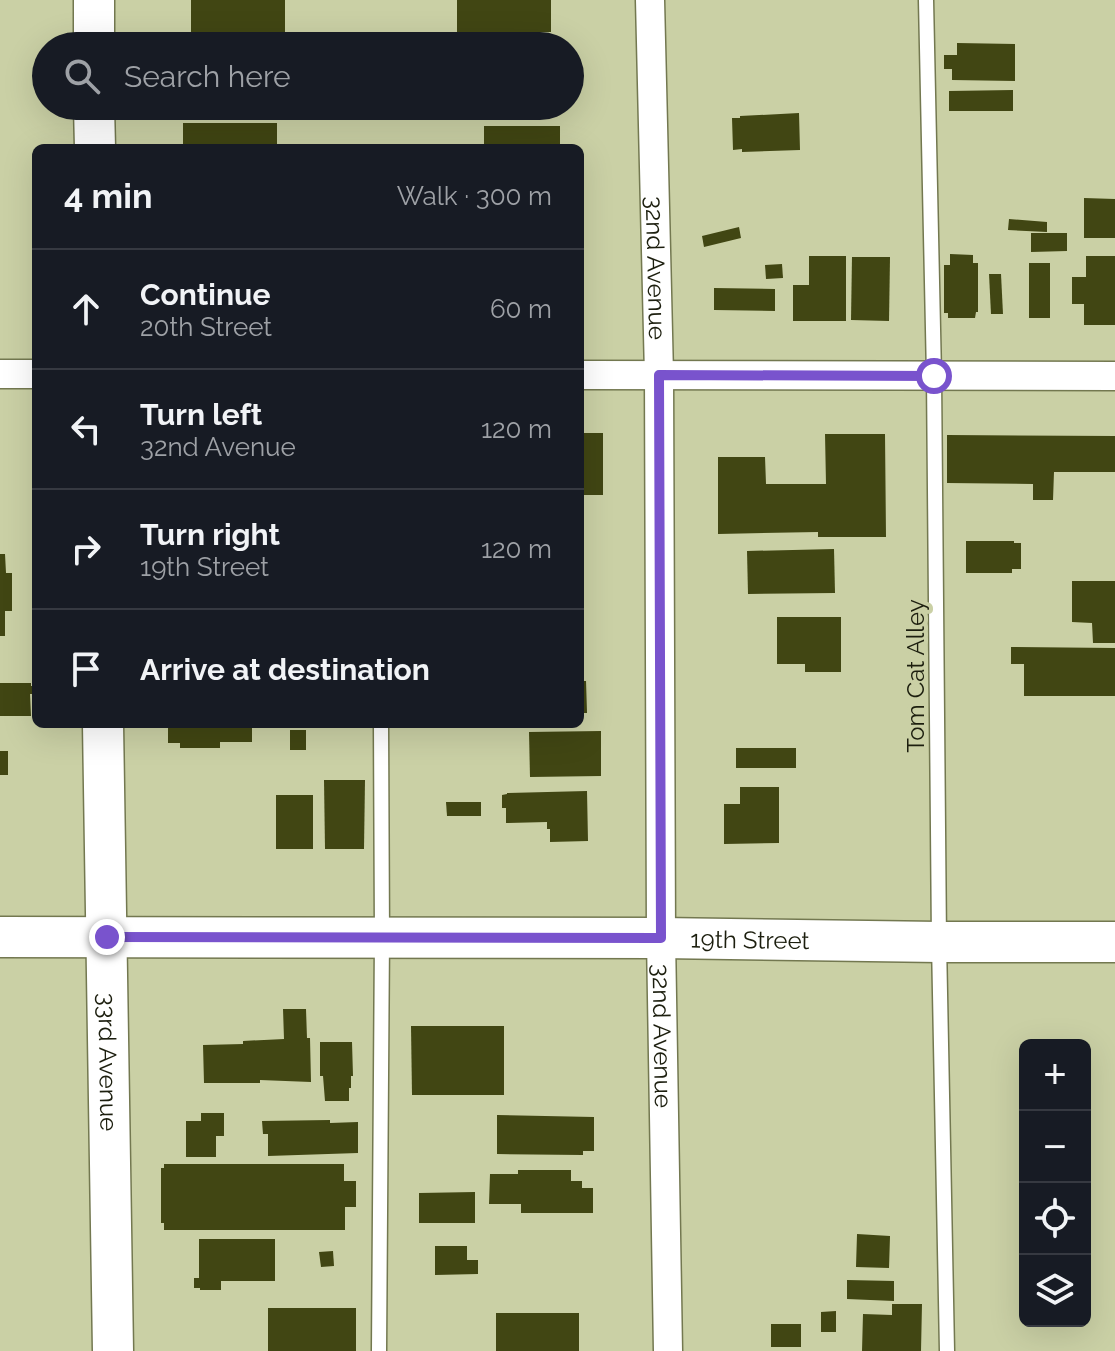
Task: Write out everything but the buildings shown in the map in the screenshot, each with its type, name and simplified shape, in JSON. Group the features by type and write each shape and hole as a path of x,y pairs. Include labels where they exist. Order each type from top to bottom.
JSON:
{"street":[{"path":"94,0 94,32"},
{"name":"32nd Avenue","path":"650,0 659,375 661,938 668,1351"},
{"path":"94,120 95,144"},
{"path":"0,374 32,374"},
{"path":"584,375 1115,376"},
{"name":"33rd Avenue","path":"103,728 113,1351"},
{"name":"19th Street","path":"0,937 1115,942"}],"lane":[{"name":"Tom Cat Alley","path":"926,0 947,1351"},
{"path":"379,1351 381,728"}],"route":[{"path":"107,937 661,938 659,375 934,376"}]}
